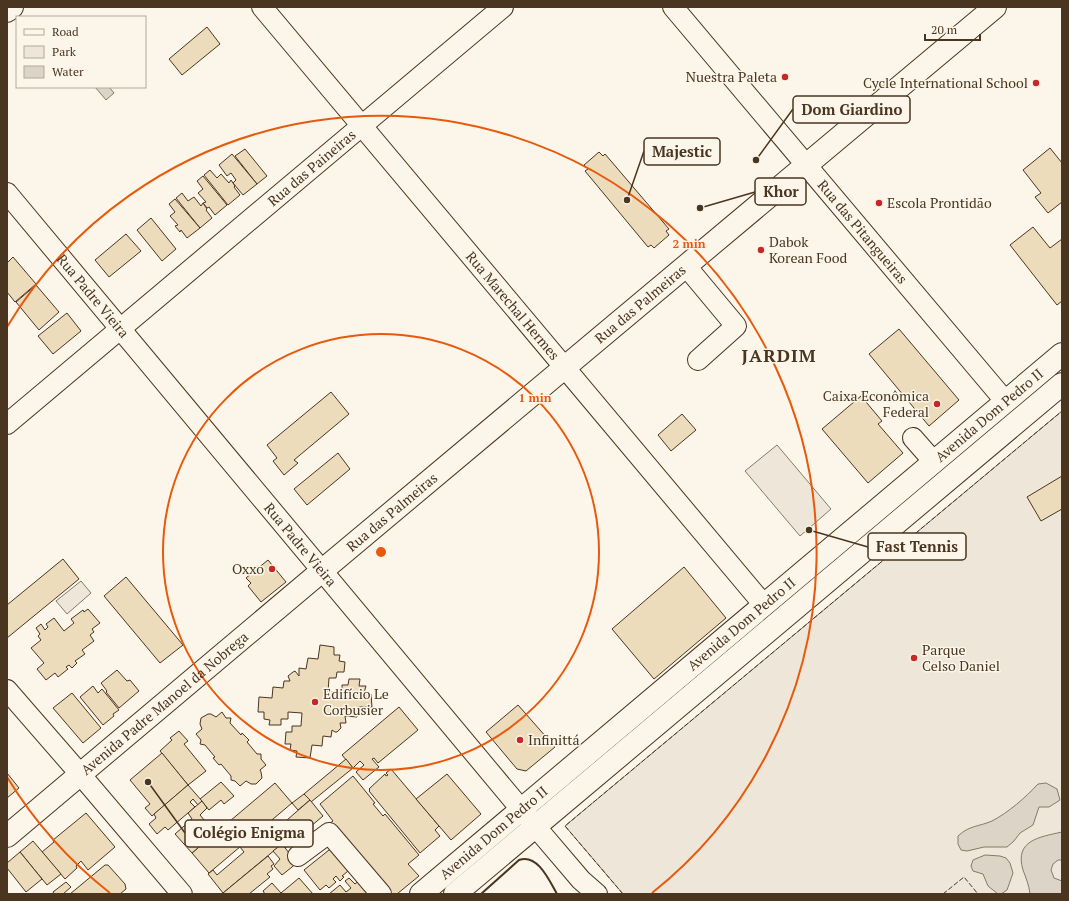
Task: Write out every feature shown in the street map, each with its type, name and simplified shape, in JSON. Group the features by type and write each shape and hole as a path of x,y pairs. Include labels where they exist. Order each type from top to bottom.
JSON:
{"main road":[{"path":"7,11 12,7"},
{"name":"Rua das Palmeiras","path":"322,570 995,7"},
{"name":"Avenida Dom Pedro II","path":"455,894 528,818 764,605 1062,354"},
{"name":"Avenida Dom Pedro II","path":"421,894 528,818 1062,384"},
{"name":"Avenida Padre Manoel da Nobrega","path":"7,836 322,570"}],"street":[{"name":"Rua Marechal Hermes","path":"262,7 764,605"},
{"name":"Rua das Paineiras","path":"7,424 503,7"},
{"name":"Rua das Pitangueiras","path":"673,7 1006,402"},
{"name":"Rua Padre Vieira","path":"7,193 584,887 597,894"},
{"path":"686,266 736,326 698,360"},
{"path":"913,438 934,462"},
{"path":"7,690 182,894"},
{"path":"298,856 329,833 381,894"}],"green space":[{"name":"Parque Celso Daniel","path":"1062,411 1062,894 623,894 565,826"},
{"path":"777,445 831,509 800,536 745,471"},
{"path":"81,581 91,593 67,614 56,601"}],"water":[{"path":"96,88 110,88 114,93 106,100"},
{"path":"1046,783 1057,789 1060,800 1049,807 1039,807 1033,825 1020,833 1007,847 984,847 967,851 961,850 958,844 958,836 962,832 992,821 1005,813 1038,784"},
{"path":"1062,832 1062,860 1058,860 1053,864 1051,870 1054,878 1062,881 1062,894 1030,894 1021,860 1022,852 1026,846 1038,838"},
{"path":"985,855 1000,856 1006,858 1010,863 1013,873 1007,890 1001,894 998,894 988,886 983,874 973,871 971,866 973,860"}],"building":[{"path":"207,27 220,44 182,75 169,59"},
{"path":"1050,148 1062,163 1062,202 1048,213 1035,197 1041,193 1023,170"},
{"path":"245,149 267,176 257,184 235,156"},
{"path":"599,152 603,156 605,154 669,229 666,231 669,235 654,248 651,245 648,247 585,171 588,169 584,165"},
{"path":"232,154 257,184 243,195 233,183 236,180 231,173 227,176 219,165"},
{"path":"210,170 217,178 221,174 229,183 231,180 240,195 228,205 204,175"},
{"path":"203,176 227,205 215,215 209,207 207,208 203,203 206,202 198,193 203,189 197,181"},
{"path":"182,193 188,201 194,197 201,206 203,203 212,218 200,228 176,198"},
{"path":"175,199 200,228 187,238 181,230 180,232 175,226 178,225 170,216 175,212 169,204"},
{"path":"151,218 176,249 162,261 137,230"},
{"path":"1033,227 1050,248 1062,239 1062,301 1057,305 1010,245"},
{"path":"126,234 141,251 109,277 95,260"},
{"path":"13,257 36,284 15,302 7,292 7,263"},
{"path":"36,285 59,312 39,330 16,302"},
{"path":"67,313 81,331 53,354 38,336"},
{"path":"899,329 959,400 929,426 869,354"},
{"path":"331,392 349,414 294,460 298,463 284,475 273,461 277,458 267,445"},
{"path":"861,396 882,421 878,424 903,453 868,483 822,429"},
{"path":"682,414 696,430 671,451 658,435"},
{"path":"338,453 350,469 307,505 294,489"},
{"path":"1062,476 1062,509 1041,521 1027,497"},
{"path":"63,559 79,579 7,638 7,605"},
{"path":"268,560 286,582 261,602 248,586 251,583 246,578"},
{"path":"684,567 726,618 654,679 612,629"},
{"path":"126,577 183,645 160,663 104,596"},
{"path":"88,609 100,623 92,629 94,632 90,635 94,641 82,650 85,654 75,661 77,663 72,668 69,665 66,667 68,669 58,677 55,673 46,680 37,669 44,663 31,648 41,640 38,636 40,634 36,628 41,624 45,630 48,627 46,624 54,618 64,631 74,623 71,619 83,610 84,612"},
{"name":"Edifício Le Corbusier","path":"320,645 334,647 334,655 340,655 339,661 345,662 344,672 337,672 336,678 329,678 328,692 342,692 342,685 348,685 349,679 360,679 359,686 366,686 364,693 371,694 372,707 358,707 357,717 345,716 346,723 340,723 341,728 337,732 332,730 331,737 323,736 322,746 312,745 310,758 296,757 297,751 290,750 291,744 285,744 286,732 292,732 292,726 301,726 302,713 288,712 288,719 281,719 281,725 269,725 270,720 264,719 264,712 258,712 259,697 272,698 273,687 283,688 284,681 290,681 288,676 295,671 299,676 299,668 306,669 308,658 318,659"},
{"path":"117,670 127,681 130,680 139,691 119,708 106,692 107,691 101,683"},
{"path":"93,686 98,693 102,689 119,710 103,725 80,697"},
{"path":"72,693 101,728 83,743 53,708"},
{"name":"Infinittá","path":"518,705 555,747 526,771 517,769 486,732"},
{"path":"399,707 418,730 378,763 374,758 372,759 379,767 363,780 356,772 364,765 360,761 353,768 342,755"},
{"path":"222,712 226,718 231,718 230,723 241,735 242,733 249,740 247,742 257,754 261,754 261,759 266,765 260,770 262,778 256,784 251,784 246,781 240,786 235,781 231,780 231,776 221,764 219,765 213,758 215,757 205,745 200,744 201,740 196,734 202,729 200,724 201,718 208,714 216,717"},
{"path":"179,731 188,741 184,744 206,771 188,785 160,751 172,740 170,738"},
{"path":"162,753 188,785 152,816 145,808 150,804 130,780"},
{"path":"346,759 353,768 311,802 304,794"},
{"path":"391,769 439,826 435,830 440,836 420,853 369,791 369,789 385,774 386,776 388,775 386,773"},
{"path":"7,773 19,788 7,798"},
{"path":"447,774 481,814 451,840 416,799"},
{"path":"353,776 375,803 373,804 383,816 385,814 419,855 408,864 419,876 397,894 388,894 330,823 333,821 320,804"},
{"path":"221,782 234,796 224,804 221,800 209,810 200,799"},
{"path":"275,783 292,803 209,873 192,853"},
{"path":"188,785 202,801 198,805 193,799 190,802 195,807 168,830 165,827 157,834 149,824 156,818 154,814"},
{"path":"304,794 310,800 298,810 292,803"},
{"path":"310,800 323,816 285,848 272,833"},
{"path":"202,801 207,808 200,815 215,833 192,853 175,834 192,819 188,813"},
{"path":"86,813 115,847 88,870 81,861 76,866 77,868 65,879 42,852 54,842 53,840"},
{"path":"266,826 282,844 223,893 208,874 213,870 217,875 244,852 240,847"},
{"path":"33,841 61,874 47,885 20,852"},
{"path":"282,844 297,863 282,875 274,866 280,859 273,851"},
{"path":"334,846 348,871 342,876 344,877 340,881 336,876 333,879 336,882 329,888 326,885 320,890 304,870"},
{"path":"20,852 42,879 26,892 7,868 7,863"},
{"path":"268,856 274,864 271,866 273,869 267,874 270,877 249,894 223,893"},
{"path":"105,865 108,865 125,884 126,889 120,894 70,894"},
{"path":"299,878 313,894 281,893"},
{"path":"349,878 355,884 362,878 376,894 329,894 340,885 346,892 351,888 345,881"},
{"path":"66,882 71,887 63,894 54,894 53,892"},
{"path":"272,883 282,894 265,894 263,891"}],"fence":[{"path":"623,894 565,826 1062,411"},
{"path":"943,894 964,877 978,894"}],"wall":[{"path":"481,894 519,860 526,859 538,865 547,876 557,894"}],"place":[{"name":"Nuestra Paleta","path":"785,77"},
{"name":"Cycle International School","path":"1036,83"},
{"name":"Dom Giardino","path":"756,160"},
{"name":"Majestic","path":"627,200"},
{"name":"Escola Prontidão","path":"879,203"},
{"name":"Khor","path":"700,208"},
{"name":"Dabok Korean Food","path":"761,250"},
{"name":"Caixa Econômica Federal","path":"937,404"},
{"name":"Fast Tennis","path":"809,530"},
{"name":"Oxxo","path":"272,569"},
{"name":"Parque Celso Daniel","path":"914,658"},
{"name":"Edifício Le Corbusier","path":"315,702"},
{"name":"Infinittá","path":"520,740"},
{"name":"Colégio Enigma","path":"148,782"}],"district":[{"name":"JARDIM","path":"779,356"}]}
